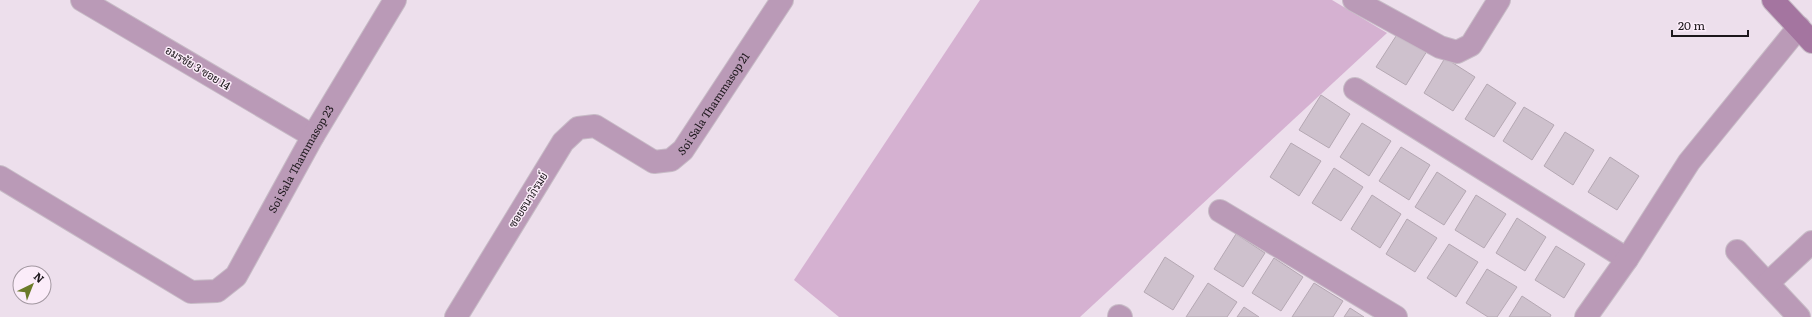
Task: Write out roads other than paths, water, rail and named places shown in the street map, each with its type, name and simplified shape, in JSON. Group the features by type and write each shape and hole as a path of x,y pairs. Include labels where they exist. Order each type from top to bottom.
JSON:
{"street":[{"name":"อมรชัย 3 ซอย 14","path":"82,0 313,136"},
{"name":"Soi Sala Thammasop 23","path":"0,177 191,292 217,292 236,276 313,136 395,0"},
{"name":"Soi Sala Thammasop 21","path":"623,143 654,162 671,160 683,150 782,0"},
{"path":"1354,0 1440,47 1457,52 1471,45 1499,0"},
{"path":"1586,317 1627,259 1689,162 1805,34 1773,0"},
{"path":"1355,89 1627,259"},
{"name":"ซอยธนาภิรมย์","path":"456,317 563,142 578,128 595,126 623,143"},
{"path":"1220,211 1396,317"},
{"path":"1768,283 1812,242"},
{"path":"1737,251 1799,317"}]}
